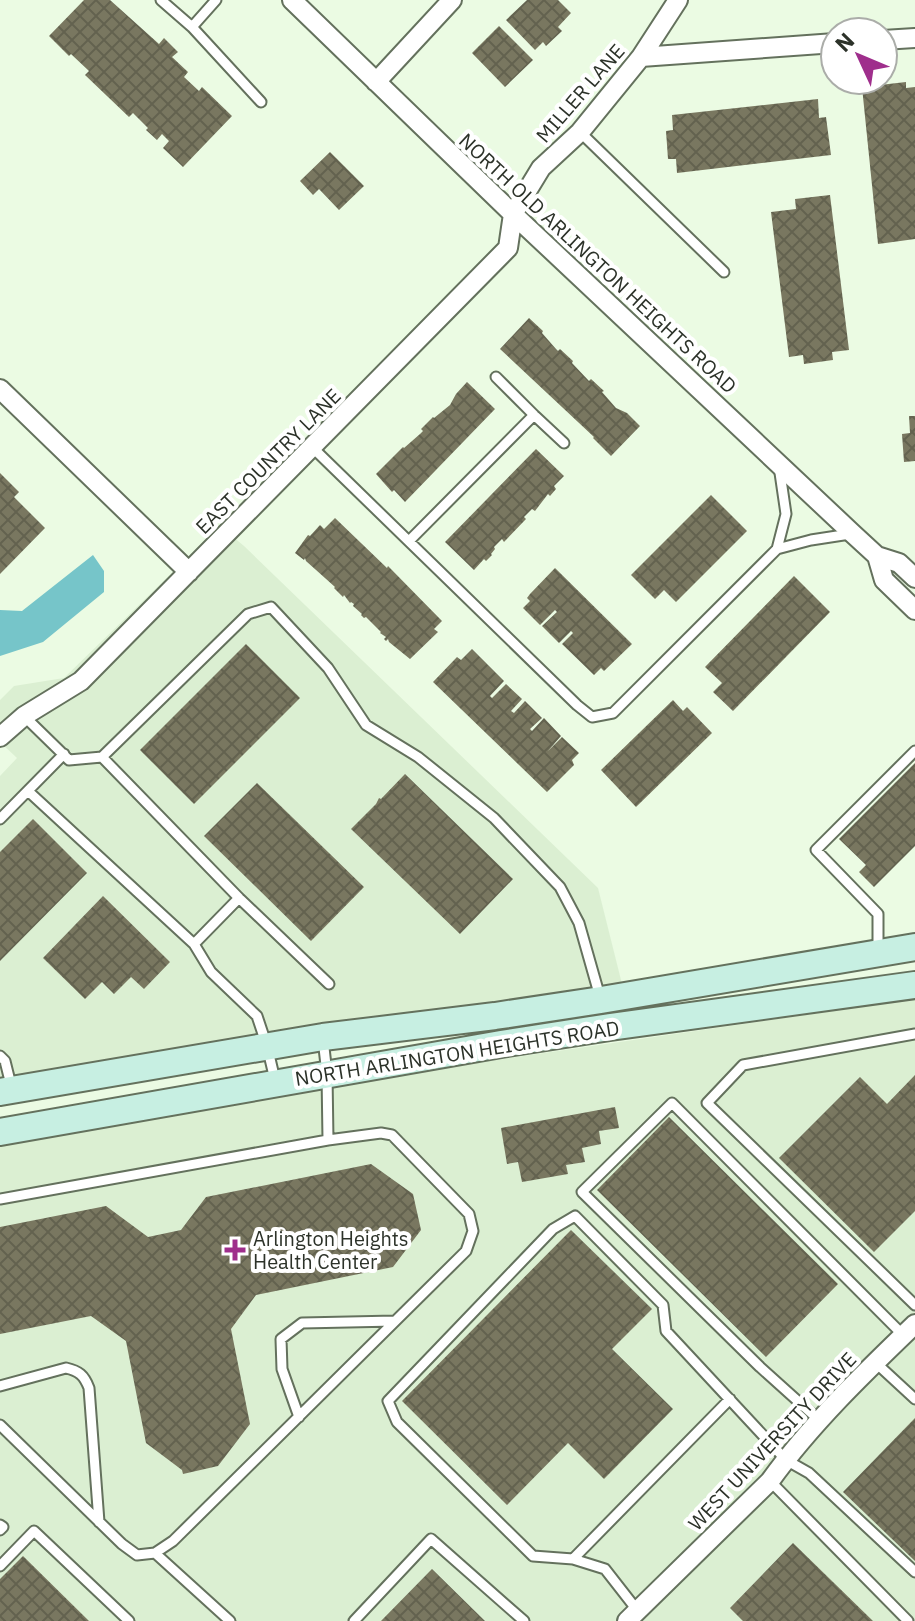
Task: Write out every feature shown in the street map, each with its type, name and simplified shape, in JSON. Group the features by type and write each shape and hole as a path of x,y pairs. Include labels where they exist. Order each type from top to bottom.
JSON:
{"main road":[{"name":"NORTH ARLINGTON HEIGHTS ROAD","path":"6,1091 323,1037 601,1000 915,947"},
{"name":"NORTH ARLINGTON HEIGHTS ROAD","path":"0,1132 610,1027 915,985"}],"street":[{"name":"NORTH OLD ARLINGTON HEIGHTS ROAD","path":"292,0 513,214 852,533 877,556 899,563 915,578"},
{"path":"376,82 452,0"},
{"name":"MILLER LANE","path":"513,214 541,168 580,132 641,57 678,0"},
{"path":"641,57 819,44"},
{"name":"EAST COUNTRY LANE","path":"0,737 24,716 81,681 508,248 513,214"},
{"path":"0,389 189,572"},
{"name":"NORTH OLD ARLINGTON HEIGHTS ROAD","path":"877,556 884,580 915,610"},
{"name":"WEST UNIVERSITY DRIVE","path":"637,1617 770,1481 820,1421 909,1330"}],"lane":[{"path":"161,0 192,27 261,102"},
{"path":"192,27 216,0"},
{"path":"580,132 724,272"},
{"path":"496,377 564,443"},
{"path":"409,541 534,415"},
{"path":"312,447 592,717 613,713 777,549 852,533"},
{"path":"777,549 786,514 779,464"},
{"path":"24,716 69,760 102,757 248,614 271,607 328,668 366,725 418,757 494,818 560,887 579,923 601,1000"},
{"path":"878,954 878,914 816,850 915,751"},
{"path":"0,819 64,754"},
{"path":"102,757 239,898 329,984"},
{"path":"28,791 194,944 211,972 257,1016 276,1083"},
{"path":"194,944 239,898"},
{"path":"915,1034 743,1065 707,1103 915,1305"},
{"path":"323,1037 328,1140"},
{"path":"0,1056 5,1061 6,1091"},
{"path":"820,1421 582,1192 672,1103 835,1268 909,1330"},
{"path":"0,1199 381,1133 392,1135 469,1214 473,1231 466,1251 173,1541 155,1553 137,1555 122,1544 0,1425"},
{"path":"637,1617 605,1569 573,1559 533,1556 397,1422 388,1401 553,1229 575,1216 663,1305 666,1331 786,1460 809,1473 915,1572"},
{"path":"299,1417 282,1369 281,1339 302,1323 395,1321"},
{"path":"876,1363 915,1399"},
{"path":"0,1386 66,1368 85,1376 89,1388 99,1522"},
{"path":"573,1559 730,1399"},
{"path":"770,1481 908,1621"},
{"path":"0,1566 34,1531 129,1621"},
{"path":"354,1621 431,1539 524,1621"},
{"path":"155,1553 230,1621"}],"shaded area":[{"path":"220,526 598,888 622,984 0,1079 0,776 17,758 0,742 0,700 14,686 64,678"},
{"path":"915,999 915,1621 0,1621 0,1119 455,1066"}],"water":[{"path":"93,555 104,571 104,592 43,642 0,656 0,610 22,611"}],"building":[{"path":"84,0 110,0 159,44 164,38 178,52 172,57 188,72 184,77 199,91 202,87 232,116 183,167 163,148 169,141 162,134 157,140 133,113 129,117 85,75 89,71 49,36"},
{"path":"527,0 558,0 571,13 558,27 562,31 546,46 543,42 535,50 506,20"},
{"path":"499,26 533,60 505,87 472,53"},
{"path":"906,82 906,88 915,87 915,239 878,244 863,96 899,96 899,83"},
{"path":"818,99 819,118 826,117 831,155 677,173 676,159 668,159 666,131 673,130 672,115"},
{"path":"330,152 364,186 339,210 319,189 313,195 300,181"},
{"path":"830,195 849,350 832,352 833,360 804,364 803,355 789,357 771,212 796,209 795,199"},
{"path":"529,318 558,351 560,349 589,381 591,379 604,391 616,408 627,413 640,426 611,456 500,349"},
{"path":"467,382 495,409 405,502 376,474 423,431 421,429 433,417 450,405"},
{"path":"909,416 915,416 915,461 904,462 902,434 910,433"},
{"path":"536,449 564,476 554,486 556,489 550,496 548,494 535,511 532,509 504,542 502,539 494,547 492,555 474,570 445,542"},
{"path":"0,473 19,492 14,497 45,528 0,574"},
{"path":"711,495 747,531 676,602 664,590 655,599 631,575"},
{"path":"335,518 442,621 434,629 438,632 410,659 388,639 386,641 386,637 361,615 354,604 343,597 305,558 295,553 308,535 320,525 324,529"},
{"path":"555,568 632,644 604,671 601,668 594,675 562,644 573,633 571,631 559,643 542,626 557,612 555,610 540,625 523,608 530,601 527,598 530,594"},
{"path":"794,576 830,612 733,711 713,692 722,683 705,667"},
{"path":"246,644 300,698 194,804 140,750"},
{"path":"472,649 504,681 490,696 492,698 506,684 522,699 511,711 514,713 525,701 542,718 530,729 532,731 544,718 561,736 548,751 562,737 579,753 572,760 574,765 547,792 433,682 457,657 461,660"},
{"path":"673,700 683,711 687,707 712,733 636,807 601,770"},
{"path":"915,763 915,846 874,887 859,872 866,865 839,839"},
{"path":"405,774 513,879 460,934 351,829"},
{"path":"257,783 364,887 311,941 204,836"},
{"path":"33,819 87,873 0,961 0,852"},
{"path":"103,896 170,962 144,989 131,977 114,994 102,982 85,999 43,958"},
{"path":"915,1075 915,1211 874,1252 779,1158 860,1077 887,1104"},
{"path":"615,1107 619,1128 599,1131 601,1144 582,1148 585,1162 566,1165 568,1174 522,1182 518,1162 507,1164 501,1128"},
{"path":"669,1117 838,1284 766,1357 597,1190"},
{"path":"371,1164 413,1194 421,1230 393,1267 256,1295 231,1329 250,1424 218,1466 183,1474 182,1470 146,1443 126,1341 91,1316 0,1334 0,1227 106,1206 148,1237 181,1230 206,1197"},
{"path":"571,1230 652,1309 612,1349 673,1409 604,1479 568,1443 507,1505 402,1401"},
{"path":"915,1418 915,1561 843,1492"},
{"path":"793,1543 873,1621 743,1621 730,1608"},
{"path":"23,1556 89,1621 0,1621 0,1579"},
{"path":"432,1569 485,1621 381,1621"}],"place":[{"name":"Arlington Heights Health Center","path":"235,1250"}]}
